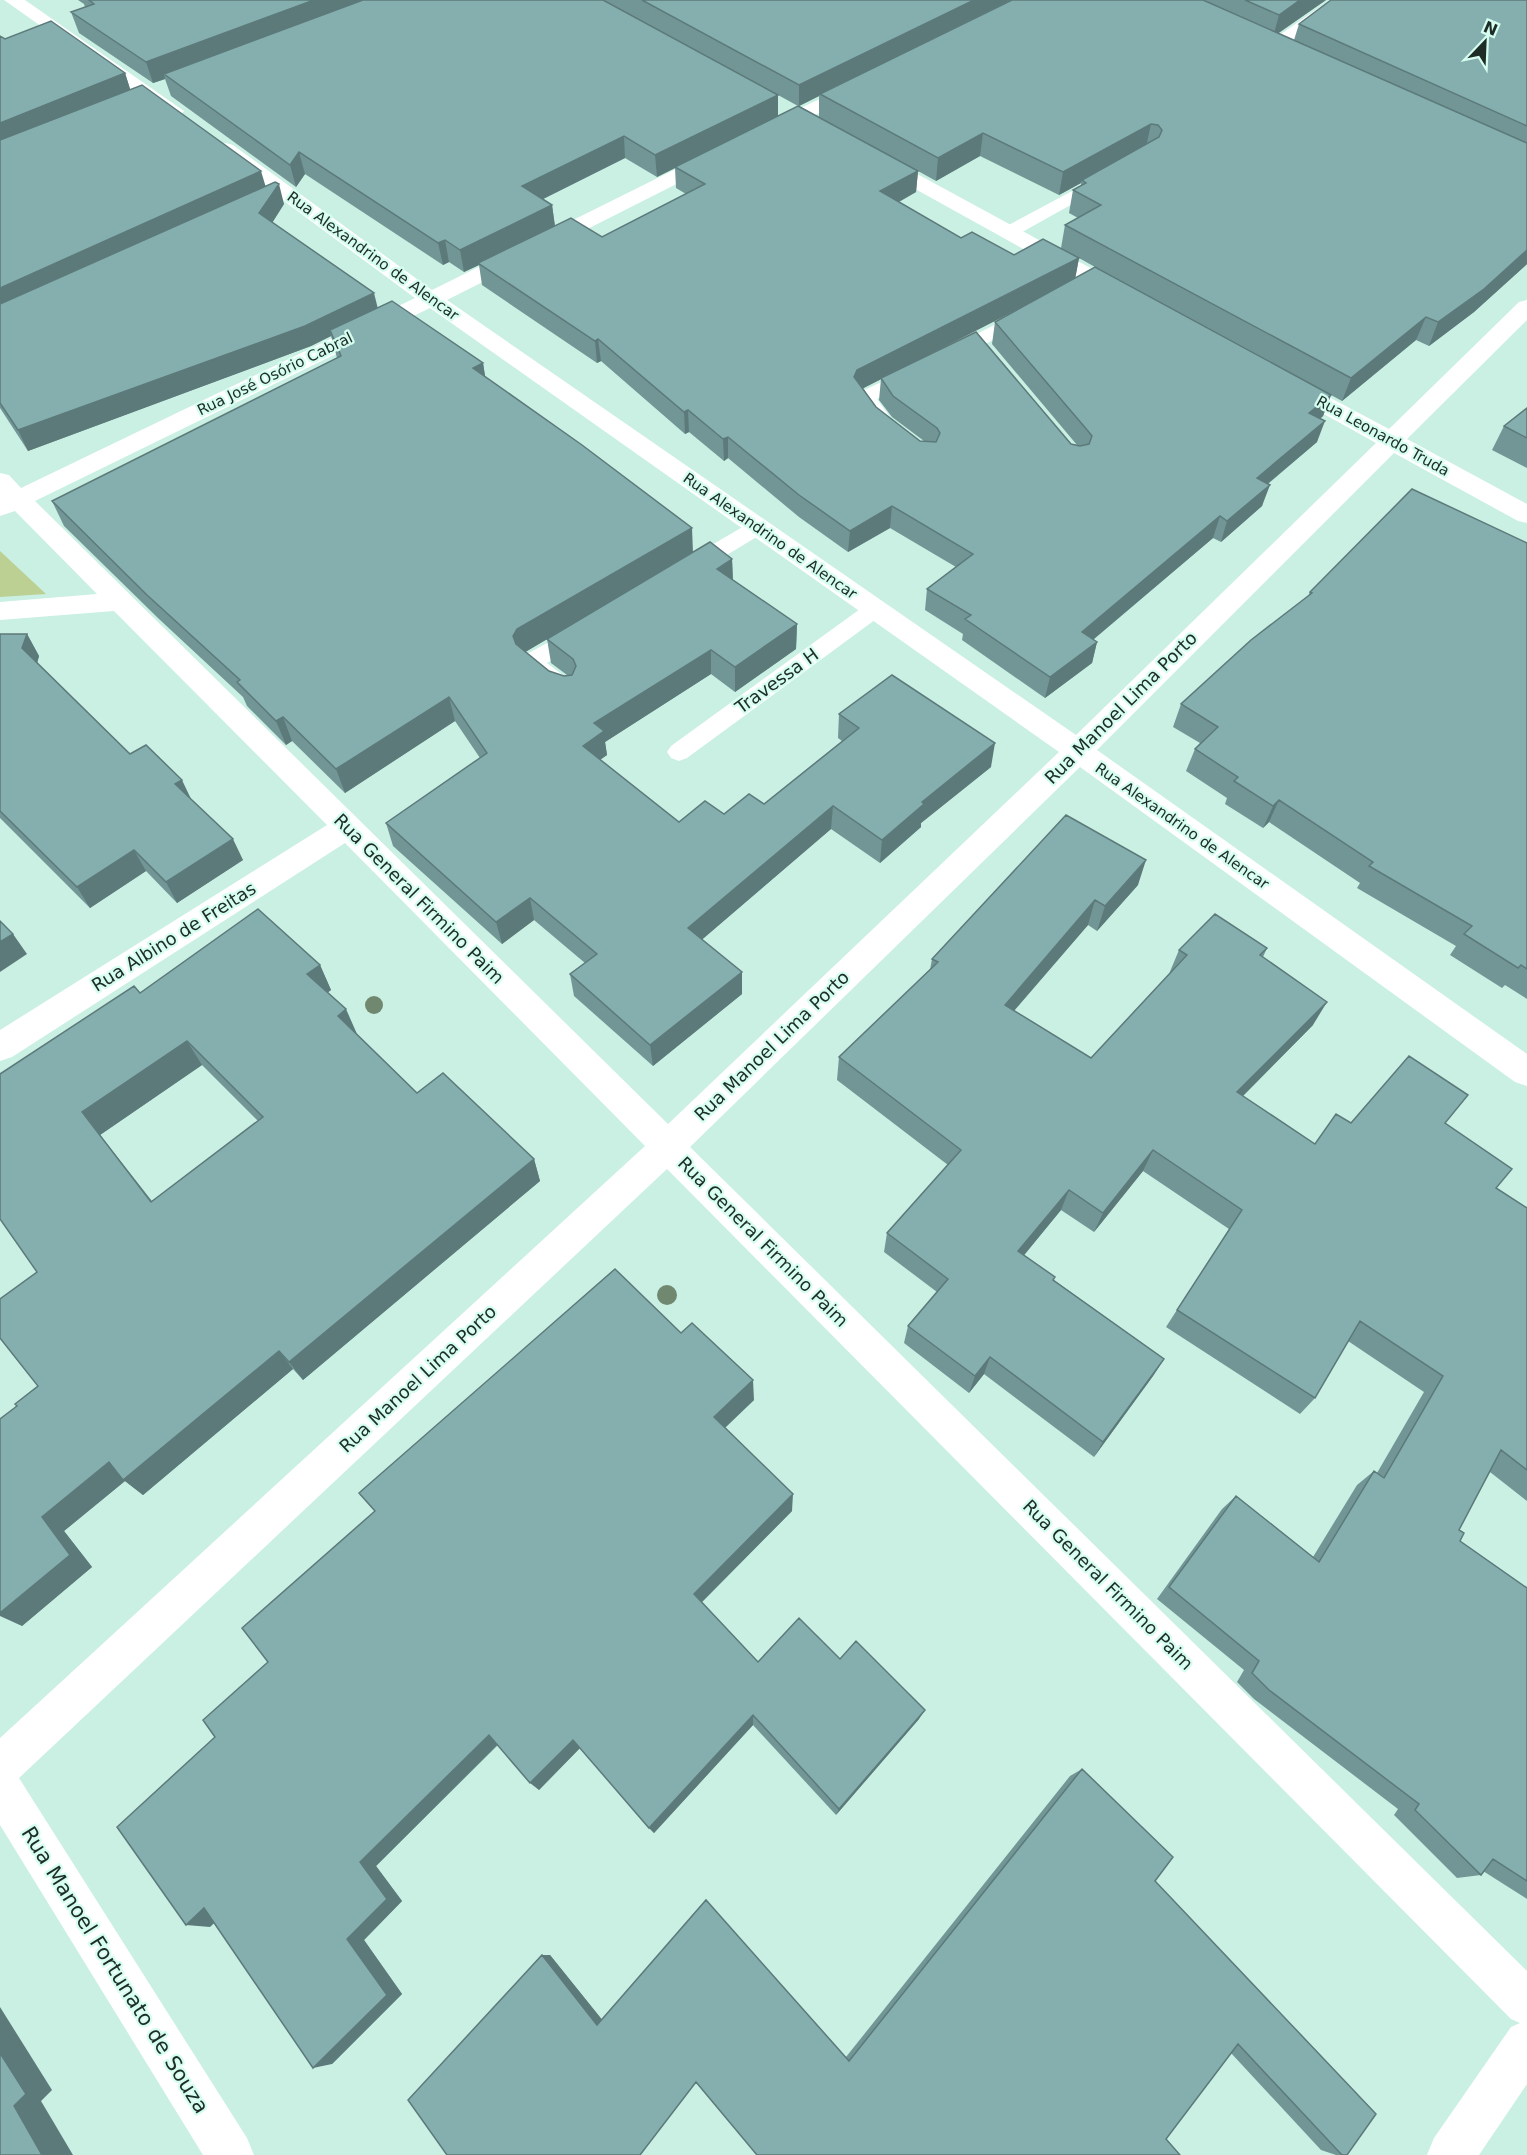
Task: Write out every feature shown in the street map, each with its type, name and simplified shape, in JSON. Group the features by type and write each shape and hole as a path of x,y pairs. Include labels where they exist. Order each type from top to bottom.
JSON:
{"street":[{"path":"1275,47 1342,0"},
{"name":"Rua Alexandrino de Alencar","path":"17,1 199,129 273,196 431,299 758,527 1078,751 1527,1072"},
{"path":"1254,38 1295,56"},
{"path":"755,138 879,76"},
{"path":"776,106 817,128"},
{"name":"Rua José Osório Cabral","path":"6,496 431,299 734,148"},
{"path":"857,150 1009,232 1083,284 1144,306"},
{"name":"Rua Manoel Lima Porto","path":"0,1767 667,1147 1078,751 1527,307"},
{"name":"Rua Leonardo Truda","path":"1268,374 1527,515"},
{"name":"Rua General Firmino Paim","path":"6,496 120,601 1527,2003"},
{"path":"0,611 120,601"},
{"name":"Rua Albino de Freitas","path":"0,1047 347,827"},
{"name":"Rua Manoel Fortunato de Souza","path":"0,1786 230,2155"},
{"path":"1451,2155 1527,2043"}],"lane":[{"path":"1009,232 1118,171"},
{"path":"900,436 883,423 865,398 1045,305"},
{"path":"976,342 992,360"},
{"path":"676,576 758,527"},
{"name":"Travessa H","path":"679,752 875,609"},
{"path":"567,691 531,662 593,626"}],"green space":[{"path":"0,551 46,594 0,597"}],"building":[{"path":"89,0 314,0 146,62 71,12 94,4"},
{"path":"363,0 603,0 778,95 655,155 624,136 522,186 552,205 460,250 445,240 438,243 299,152 290,165 164,74"},
{"path":"642,0 974,0 799,85"},
{"path":"1012,0 1203,0 1527,143 1527,250 1484,289 1438,322 1426,317 1351,378 1065,225 1101,205 1073,190 1086,183 1082,180 1159,137 1162,130 1158,125 1151,124 1063,172 983,133 938,158 820,94"},
{"path":"1245,0 1300,0 1279,15"},
{"path":"1331,0 1527,0 1527,126 1299,24"},
{"path":"51,21 125,73 0,123 0,36 5,39"},
{"path":"142,85 261,171 0,288 0,140"},
{"path":"798,106 918,171 880,191 961,238 972,232 1014,255 1043,239 1079,258 857,370 854,377 876,407 920,441 936,442 940,433 937,428 893,396 881,378 976,332 1071,444 1080,446 1089,444 1092,436 995,322 1095,267 1331,395 1309,413 1325,421 1257,478 1270,485 1227,521 1220,516 1082,632 1097,642 1050,677 965,619 971,615 927,589 973,554 892,506 850,531 799,495 728,437 723,439 688,410 684,412 598,339 595,341 478,263 571,218 602,237 705,184 675,167"},
{"path":"275,182 279,184 259,213 374,293 305,326 18,430 0,403 0,304"},
{"path":"392,301 483,363 473,368 582,445 692,528 517,629 513,636 516,644 549,671 564,676 572,675 576,666 573,659 547,639 710,542 732,559 717,569 797,624 735,667 711,650 594,723 604,731 583,746 679,822 705,801 724,814 749,794 764,804 859,728 839,714 892,675 995,743 922,802 924,804 882,840 833,806 688,928 742,972 650,1045 570,974 597,954 530,898 496,922 386,823 487,753 449,697 336,769 283,717 276,721 237,682 240,680 147,595 52,501 341,356 330,330"},
{"path":"1527,408 1527,438 1504,426"},
{"path":"1412,489 1527,543 1527,969 1521,965 1518,968 1464,934 1472,926 1369,866 1373,862 1279,800 1273,806 1234,781 1238,777 1195,749 1218,727 1181,704 1251,640 1312,593 1310,592"},
{"path":"0,634 27,634 22,648 130,754 146,745 182,780 175,784 233,839 166,882 134,850 77,887 0,811"},
{"path":"1066,815 1146,860 1105,906 1095,900 1005,1005 1091,1058 1187,955 1179,950 1215,914 1267,948 1260,955 1327,1002 1237,1092 1315,1144 1336,1114 1351,1123 1409,1056 1468,1095 1445,1123 1512,1169 1496,1188 1527,1208 1527,1470 1501,1450 1459,1530 1464,1533 1460,1541 1527,1588 1527,1881 1493,1859 1481,1875 1415,1810 1419,1804 1269,1690 1252,1673 1259,1661 1169,1587 1236,1496 1319,1562 1374,1471 1384,1478 1443,1376 1360,1321 1315,1398 1177,1310 1242,1210 1153,1150 1103,1213 1069,1190 1018,1251 1055,1277 1053,1280 1164,1359 1103,1442 990,1357 975,1376 908,1326 948,1279 887,1233 961,1150 839,1057 938,962 932,959"},
{"path":"258,909 320,965 307,974 346,1009 338,1016 417,1093 443,1073 534,1159 289,1362 279,1351 123,1480 109,1462 42,1517 70,1555 0,1613 0,1419 38,1386 0,1338 0,1299 37,1272 0,1219 0,1074 134,986 140,993","holes":["187,1041 263,1117 151,1202 82,1112"]},
{"path":"0,921 13,934 0,942"},
{"path":"615,1269 681,1333 692,1323 753,1380 714,1417 793,1494 694,1594 758,1662 799,1618 840,1659 856,1641 925,1710 839,1809 753,1715 649,1828 573,1740 530,1783 489,1735 360,1862 387,1899 347,1939 387,1995 313,2068 204,1908 186,1925 117,1827 215,1737 203,1720 268,1662 242,1628 375,1511 359,1493"},
{"path":"1082,1769 1173,1857 1155,1881 1376,2114 1347,2155 1342,2155 1238,2044 1166,2139 1180,2155 757,2155 696,2082 640,2155 447,2155 408,2100 542,1955 597,2025 706,1900 849,2061"},
{"path":"0,2053 26,2094 14,2106 42,2155 0,2155"}]}
